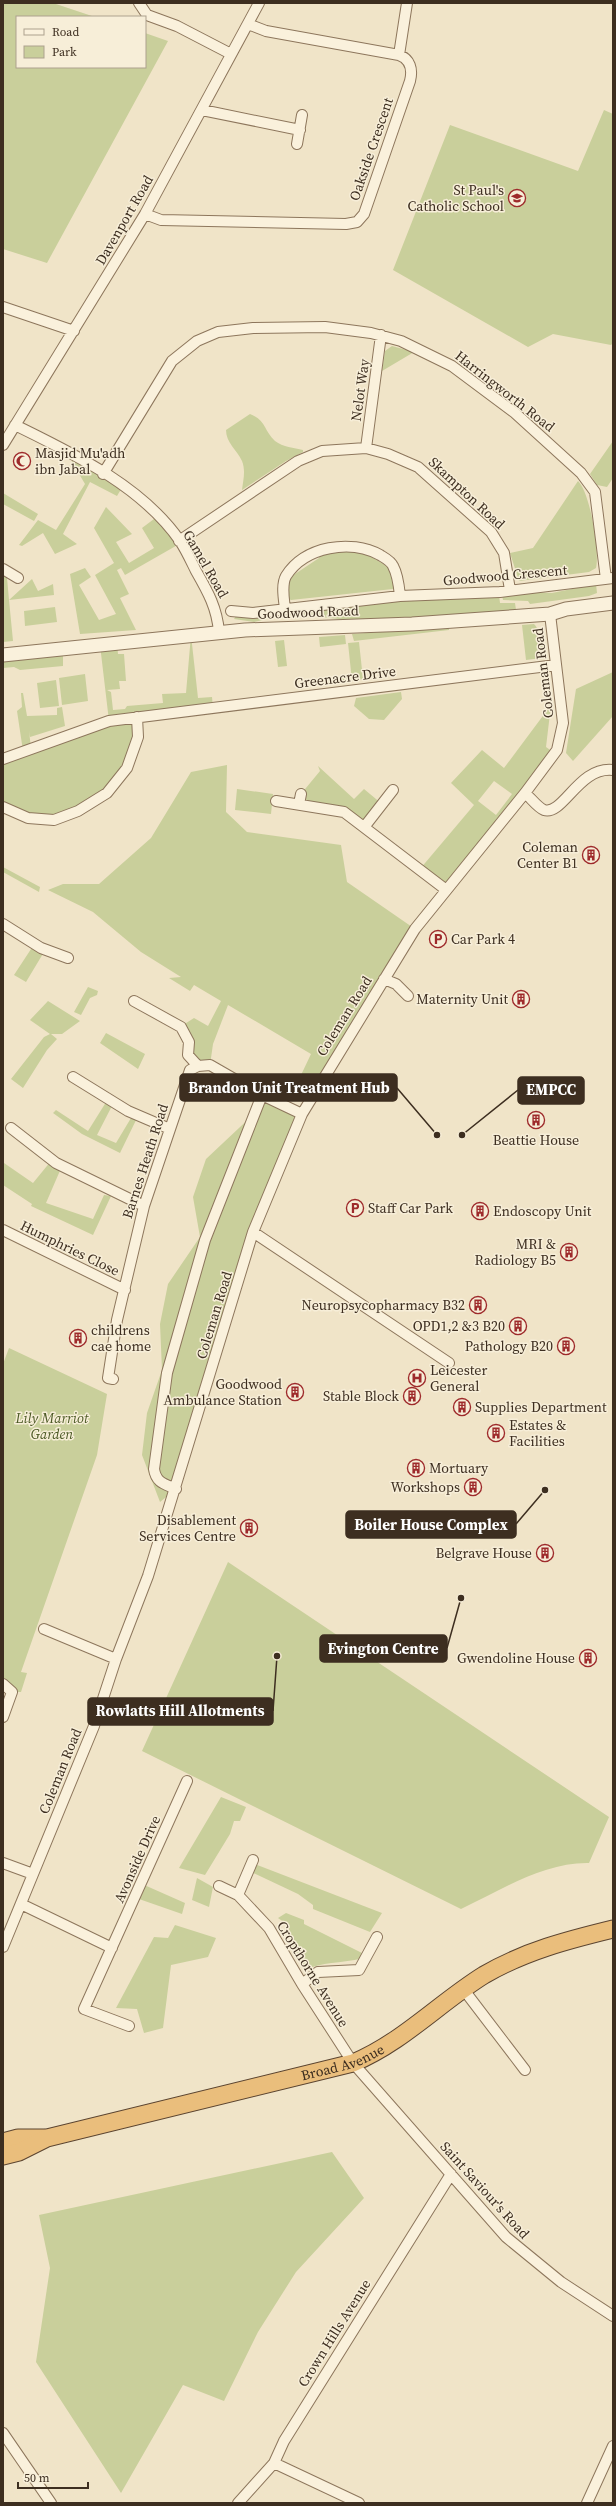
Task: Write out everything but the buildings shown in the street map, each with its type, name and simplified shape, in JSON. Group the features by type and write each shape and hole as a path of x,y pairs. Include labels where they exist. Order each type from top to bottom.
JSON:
{"highway":[{"name":"Broad Avenue","path":"3,2156 19,2152 47,2138 353,2063 393,2044 464,1990 508,1962 536,1950 613,1929"},
{"name":"Broad Avenue","path":"3,2142 18,2138 47,2138"}],"street":[{"path":"139,3 147,15 177,26 231,54"},
{"name":"Davenport Road","path":"3,445 145,214 259,3"},
{"path":"248,24 266,31 398,55 407,3"},
{"name":"Oakside Crescent","path":"145,214 161,220 346,224 357,222 366,207 412,74 408,61 398,55"},
{"path":"202,110 300,130"},
{"path":"297,144 302,115"},
{"path":"3,307 74,331"},
{"name":"Harringworth Road","path":"103,474 172,361 202,339 234,329 279,326 346,328 381,335 422,351 464,374 515,413 581,474 595,492 609,578"},
{"name":"Nelot Way","path":"366,448 381,335"},
{"name":"Gamel Road","path":"15,425 66,450 123,486 154,512 180,542 213,600 219,632"},
{"name":"Skampton Road","path":"180,542 298,461 322,451 366,448 388,454 418,467 491,532 504,553 510,590"},
{"path":"285,609 284,584 286,576 305,559 317,552 340,546 363,548 386,558 393,565 400,596"},
{"path":"3,569 18,578"},
{"name":"Goodwood Crescent","path":"231,610 253,613 400,596 510,590 609,578"},
{"name":"Goodwood Road","path":"3,654 219,632 398,624 550,614 566,609 613,603"},
{"name":"Coleman Road","path":"3,1947 94,1726 116,1659 148,1576 176,1489 253,1232 302,1114 415,929 445,889 525,793 557,750 563,723 550,614"},
{"name":"Greenacre Drive","path":"3,759 109,721 556,665"},
{"path":"3,807 28,818 54,820 78,811 106,793 127,768 138,737 137,717"},
{"path":"525,793 543,810 549,810 559,805 588,775 600,769 613,770"},
{"path":"366,826 394,790"},
{"path":"299,804 301,794"},
{"path":"276,801 344,812 366,826 445,889"},
{"path":"3,924 41,948 68,958"},
{"path":"384,979 396,984 408,996"},
{"path":"138,1000 181,1028 189,1042 188,1055 198,1066 210,1065 262,1096 302,1114"},
{"name":"Barnes Heath Road","path":"113,1379 108,1378 125,1290 144,1206 186,1078 190,1070 198,1066"},
{"path":"73,1077 128,1111 170,1129"},
{"name":"Coleman Road","path":"176,1489 160,1482 155,1478 154,1469 167,1373 205,1240 262,1096"},
{"path":"11,1128 56,1163 144,1206"},
{"name":"Humphries Close","path":"3,1230 125,1290"},
{"path":"253,1232 449,1364"},
{"path":"44,1628 116,1659"},
{"path":"3,1684 12,1692 3,1718"},
{"name":"Avonside Drive","path":"128,2026 84,2010 187,1782"},
{"path":"238,1896 253,1860"},
{"path":"3,1863 33,1874"},
{"name":"Cropthorne Avenue","path":"218,1886 238,1896 270,1928 302,1984 353,2063"},
{"path":"21,1904 112,1948"},
{"path":"302,1984 318,1972 359,1970 377,1937"},
{"path":"464,1990 525,2070"},
{"name":"Saint Saviour's Road","path":"353,2063 506,2237 561,2282 613,2316"},
{"name":"Crown Hills Avenue","path":"238,2503 274,2463 288,2435 451,2174"},
{"path":"3,2433 51,2503"},
{"path":"587,2503 613,2446"},
{"path":"274,2463 359,2503"}],"green space":[{"path":"3,3 53,3 92,16 16,16 16,68 146,68 146,33 168,41 47,263 3,249"},
{"name":"St Paul's Catholic School","path":"604,110 613,114 613,343 611,345 553,334 528,347 393,270 450,125 578,171"},
{"path":"392,346 414,352 382,371 385,351"},
{"path":"250,414 259,419 275,441 285,446 303,450 303,452 286,461 242,490 244,468 240,457 226,435 226,430"},
{"path":"613,441 613,478 607,487 597,485 590,474"},
{"path":"75,456 123,486 117,496 90,482 63,534 77,544 55,554 43,533 22,546 19,545 38,520 56,530 85,484 72,462"},
{"path":"578,481 586,497 593,523 597,549 596,568 589,572 519,581 510,553 533,548"},
{"path":"3,493 38,514 34,521 3,504"},
{"path":"106,507 132,534 116,542 129,563 154,548 142,528 158,516 181,543 125,575 121,568 117,570 129,594 120,598 136,630 80,634 70,574 85,568 91,577 79,585 99,620 116,614 95,575 114,563 94,528"},
{"path":"350,549 368,555 392,569 395,585 393,589 291,600 287,598 289,578 319,558 320,554"},
{"path":"3,574 7,578 13,641 3,642"},
{"path":"32,579 38,591 53,584 54,595 9,600"},
{"path":"596,584 597,593 589,596 530,604 528,601 503,600 502,595 531,592 552,593"},
{"path":"499,595 500,603 515,603 516,610 357,621 303,615 280,616 254,622 234,619 236,616 252,617 434,598"},
{"path":"55,607 57,622 25,626 24,611"},
{"path":"534,624 542,640 543,654 542,658 526,660 522,625"},
{"path":"449,627 449,630 354,641 352,634"},
{"path":"191,635 198,698 212,697 213,708 137,717 127,768 107,793 49,820 3,807 3,759 23,751 17,711 22,707 21,693 23,693 27,716 57,715 57,708 62,707 65,726 30,737 29,731 31,748 109,721 100,645 117,644 118,654 124,654 126,681 119,681 120,689 107,690 111,692 113,710 125,709 127,706 163,703 162,694 186,693"},
{"path":"345,635 346,644 320,647 319,637"},
{"path":"284,640 287,666 278,667 275,641"},
{"path":"359,642 363,679 352,681 348,643"},
{"path":"63,649 63,666 20,670 14,667 3,668 3,655"},
{"path":"613,672 613,716 573,761 566,753 576,689"},
{"path":"85,674 88,701 62,705 59,678"},
{"path":"349,675 349,681 323,684 323,678"},
{"path":"56,680 59,706 40,708 37,683"},
{"path":"401,692 402,699 384,720 369,719 354,706 356,698"},
{"path":"551,705 546,747 553,752 445,889 420,869 474,805 451,783 482,750 504,768","holes":["494,781 512,794 496,815 478,801"]},
{"path":"227,765 226,812 247,832 341,845 347,882 415,929 309,1100 292,1094 311,1054 228,1005 213,1044 210,1065 198,1066 180,1027 194,1018 208,1026 221,1001 194,985 190,991 169,978 181,977 141,952 93,912 48,890 63,884 99,884 151,838 191,772"},
{"path":"318,766 354,799 364,789 382,804 365,826 344,812 299,804 301,794 320,771"},
{"path":"237,789 273,794 271,814 235,810"},
{"path":"3,867 40,887 39,892 3,872"},
{"path":"33,946 44,952 26,982 14,975"},
{"path":"88,987 98,991 97,995 90,998 81,1015 74,1012"},
{"path":"48,1001 80,1021 62,1034 51,1034 57,1039 47,1050 23,1088 11,1079 44,1037 50,1034 30,1020"},
{"path":"106,1033 145,1054 138,1069 100,1043"},
{"path":"262,1095 302,1114 253,1232 176,1489 160,1502 142,1455 147,1413 162,1370 160,1324 168,1284 200,1237 193,1197 206,1159 256,1112"},
{"path":"108,1099 114,1102 97,1135 116,1143 134,1113 139,1114 120,1153 82,1134 53,1113 56,1110 88,1131"},
{"path":"4,1150 4,1163 33,1183 51,1161 62,1166 46,1203 93,1219 104,1195 111,1196 93,1235 31,1206 32,1204 3,1185"},
{"name":"Lily Marriot Garden","path":"9,1348 107,1394 97,1455 21,1672 27,1673 21,1692 12,1692 3,1684 3,1364"},
{"path":"228,1562 609,1817 589,1863 572,1864 539,1872 523,1878 461,1909 142,1751"},
{"path":"221,1797 246,1807 240,1821 234,1821 230,1834 205,1875 179,1868"},
{"path":"252,1863 382,1913 370,1932 313,1909 313,1905 298,1894 249,1871"},
{"path":"197,1878 213,1887 209,1907 192,1900"},
{"path":"142,1884 185,1903 182,1914 139,1899"},
{"path":"286,1913 304,1920 304,1924 362,1953 360,1959 325,1964 304,1970 292,1948 288,1925 278,1918"},
{"path":"175,1925 216,1938 208,1957 171,1965 163,2028 144,2033 137,2009 116,2008 154,1937 168,1938"},
{"path":"332,2152 364,2198 296,2272 258,2332 224,2401 183,2385 121,2493 36,2362 50,2268 39,2215"}],"place":[{"name":"St Paul's Catholic School","path":"517,198"},
{"name":"Masjid Mu'adh ibn Jabal","path":"22,461"},
{"name":"Coleman Center B1","path":"591,855"},
{"name":"Car Park 4","path":"438,939"},
{"name":"Maternity Unit","path":"521,999"},
{"name":"Beattie House","path":"536,1120"},
{"name":"Brandon Unit Treatment Hub","path":"437,1135"},
{"name":"EMPCC","path":"462,1135"},
{"name":"Staff Car Park","path":"355,1208"},
{"name":"Endoscopy Unit","path":"480,1211"},
{"name":"MRI & Radiology B5","path":"569,1252"},
{"name":"Neuropsycopharmacy B32","path":"478,1305"},
{"name":"OPD1,2 &3 B20","path":"518,1326"},
{"name":"childrens cae home","path":"78,1338"},
{"name":"Pathology B20","path":"566,1346"},
{"name":"Leicester General","path":"417,1378"},
{"name":"Goodwood Ambulance Station","path":"295,1392"},
{"name":"Stable Block","path":"412,1396"},
{"name":"Supplies Department","path":"462,1407"},
{"name":"Estates & Facilities","path":"496,1433"},
{"name":"Mortuary","path":"416,1468"},
{"name":"Workshops","path":"473,1487"},
{"name":"Boiler House Complex","path":"545,1490"},
{"name":"Disablement Services Centre","path":"249,1528"},
{"name":"Belgrave House","path":"545,1553"},
{"name":"Evington Centre","path":"461,1598"},
{"name":"Rowlatts Hill Allotments","path":"277,1656"},
{"name":"Gwendoline House","path":"588,1658"}]}
